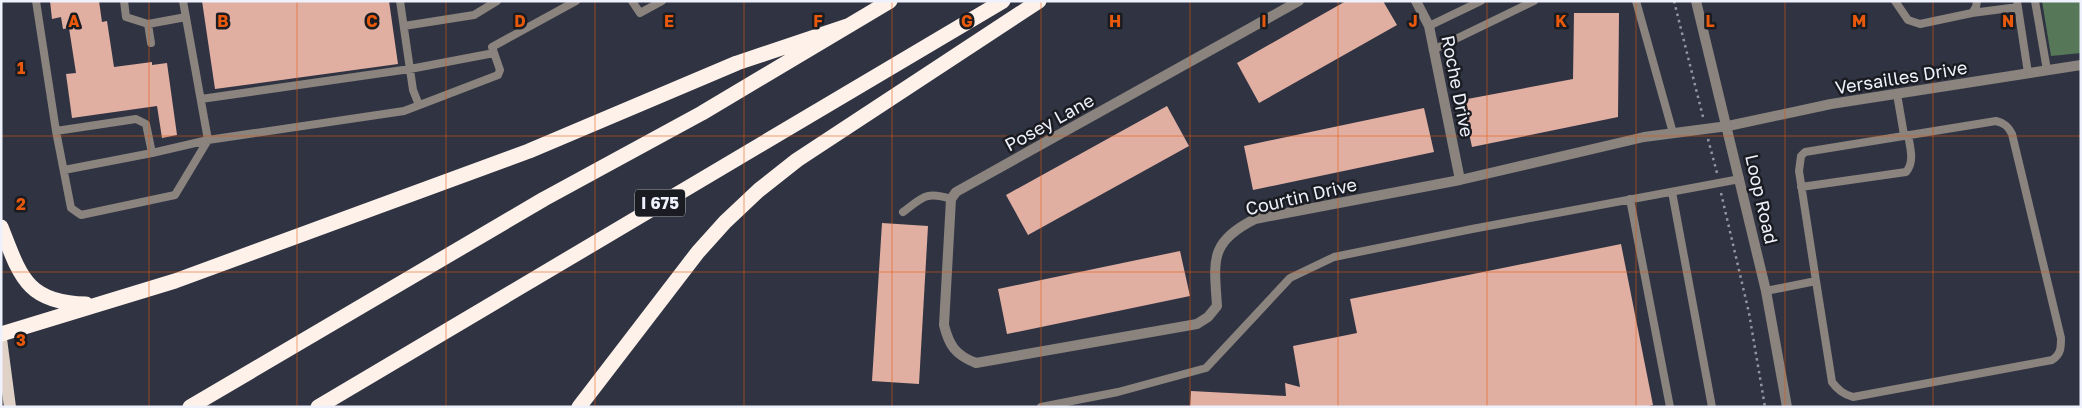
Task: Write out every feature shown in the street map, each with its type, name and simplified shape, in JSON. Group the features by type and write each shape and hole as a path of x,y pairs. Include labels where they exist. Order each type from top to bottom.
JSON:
{"highway":[{"path":"190,407 544,199 702,113 890,1"},
{"name":"I 675","path":"318,407 1003,1"},
{"path":"579,407 698,252 725,222 759,190 797,160 1039,1"},
{"path":"1,334 183,278 529,151 736,63 850,25"},
{"path":"1,227 20,274 31,288 55,300 70,303 100,304"}],"main road":[{"path":"1,339 10,407"}],"street":[{"name":"Posey Lane","path":"951,199 956,192 1298,1"},
{"name":"Roche Drive","path":"1416,1 1430,26 1433,50 1460,180"},
{"name":"Loop Road","path":"1696,1 1728,126 1766,291 1787,407"},
{"name":"Versailles Drive","path":"1728,126 1831,104 2081,65"},
{"name":"Courtin Drive","path":"951,199 944,325 948,339 955,350 964,358 976,363 1197,324 1208,317 1217,306 1214,261 1220,246 1236,229 1255,219 1460,180 1644,137 1728,126"}],"lane":[{"path":"36,1 56,131 71,208 81,215 175,195 208,140 183,1"},
{"path":"124,1 126,17 148,24 186,17"},
{"path":"400,1 413,90 419,106"},
{"path":"404,26 474,15 497,1"},
{"path":"64,170 152,154 208,140 404,111 498,75 500,70 492,48 576,1"},
{"path":"632,1 640,13 662,1"},
{"path":"1430,26 1481,1"},
{"path":"1433,50 1534,1"},
{"path":"1636,1 1672,133"},
{"path":"1895,1 1908,20 1920,24 2017,4 2028,73"},
{"path":"1972,13 1976,7 1976,1"},
{"path":"2035,1 2047,70"},
{"path":"148,24 150,43"},
{"path":"201,99 410,70 494,54"},
{"path":"1802,187 1906,172 1910,168 1912,161 1897,94"},
{"path":"56,131 136,119 146,124 152,154"},
{"path":"1996,122 2003,123 2009,128 2061,338 2059,355 2052,360 1853,397 1837,389 1832,382 1802,187 1800,156 1805,152 1906,135 1996,122"},
{"path":"1041,407 1118,392 1206,368 1290,278 1334,256 1740,179"},
{"path":"1672,192 1712,407"},
{"path":"903,212 921,198 936,194 951,199"},
{"path":"1630,200 1670,407"},
{"path":"1766,291 1816,280"}],"path":[{"path":"1674,1 1701,112"},
{"path":"1710,144 1749,312 1765,407"}],"green space":[{"path":"2042,1 2081,1 2081,53 2051,56"}],"building":[{"path":"50,1 99,1 102,22 107,21 114,67 152,62 152,65 167,63 177,135 162,138 157,106 72,118 66,74 76,73 69,28 63,29 61,17 52,19"},
{"path":"202,1 389,1 398,64 215,89"},
{"path":"1346,1 1383,1 1397,25 1259,103 1237,63"},
{"path":"1574,13 1619,13 1618,117 1472,147 1462,100 1573,79"},
{"path":"1167,106 1189,146 1028,235 1006,195"},
{"path":"1424,108 1434,152 1253,190 1244,146"},
{"path":"882,223 928,226 919,384 872,381"},
{"path":"1621,244 1653,405 1645,407 1190,407 1191,391 1286,396 1285,383 1300,387 1293,346 1357,333 1350,299"},
{"path":"1180,251 1190,296 1007,334 998,289"}]}
